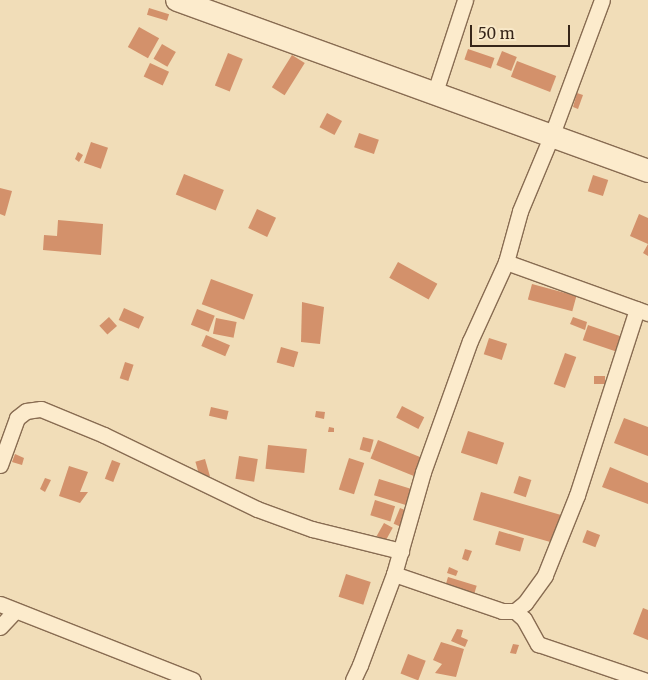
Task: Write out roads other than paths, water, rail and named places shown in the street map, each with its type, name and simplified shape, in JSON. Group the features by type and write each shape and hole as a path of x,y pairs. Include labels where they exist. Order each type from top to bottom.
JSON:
{"main road":[{"path":"177,0 434,95 648,171"}],"street":[{"path":"434,95 465,0"},
{"path":"353,680 394,574 423,472 470,341 506,262 520,211 551,137 602,0"},
{"path":"394,574 502,611 515,611 525,603 545,575 578,496 642,311 506,262"},
{"path":"0,465 17,418 26,410 41,408 104,435 257,509 312,529 400,550"},
{"path":"0,604 193,680"},
{"path":"0,628 15,611"},
{"path":"515,611 524,619 538,644 644,680"}]}
